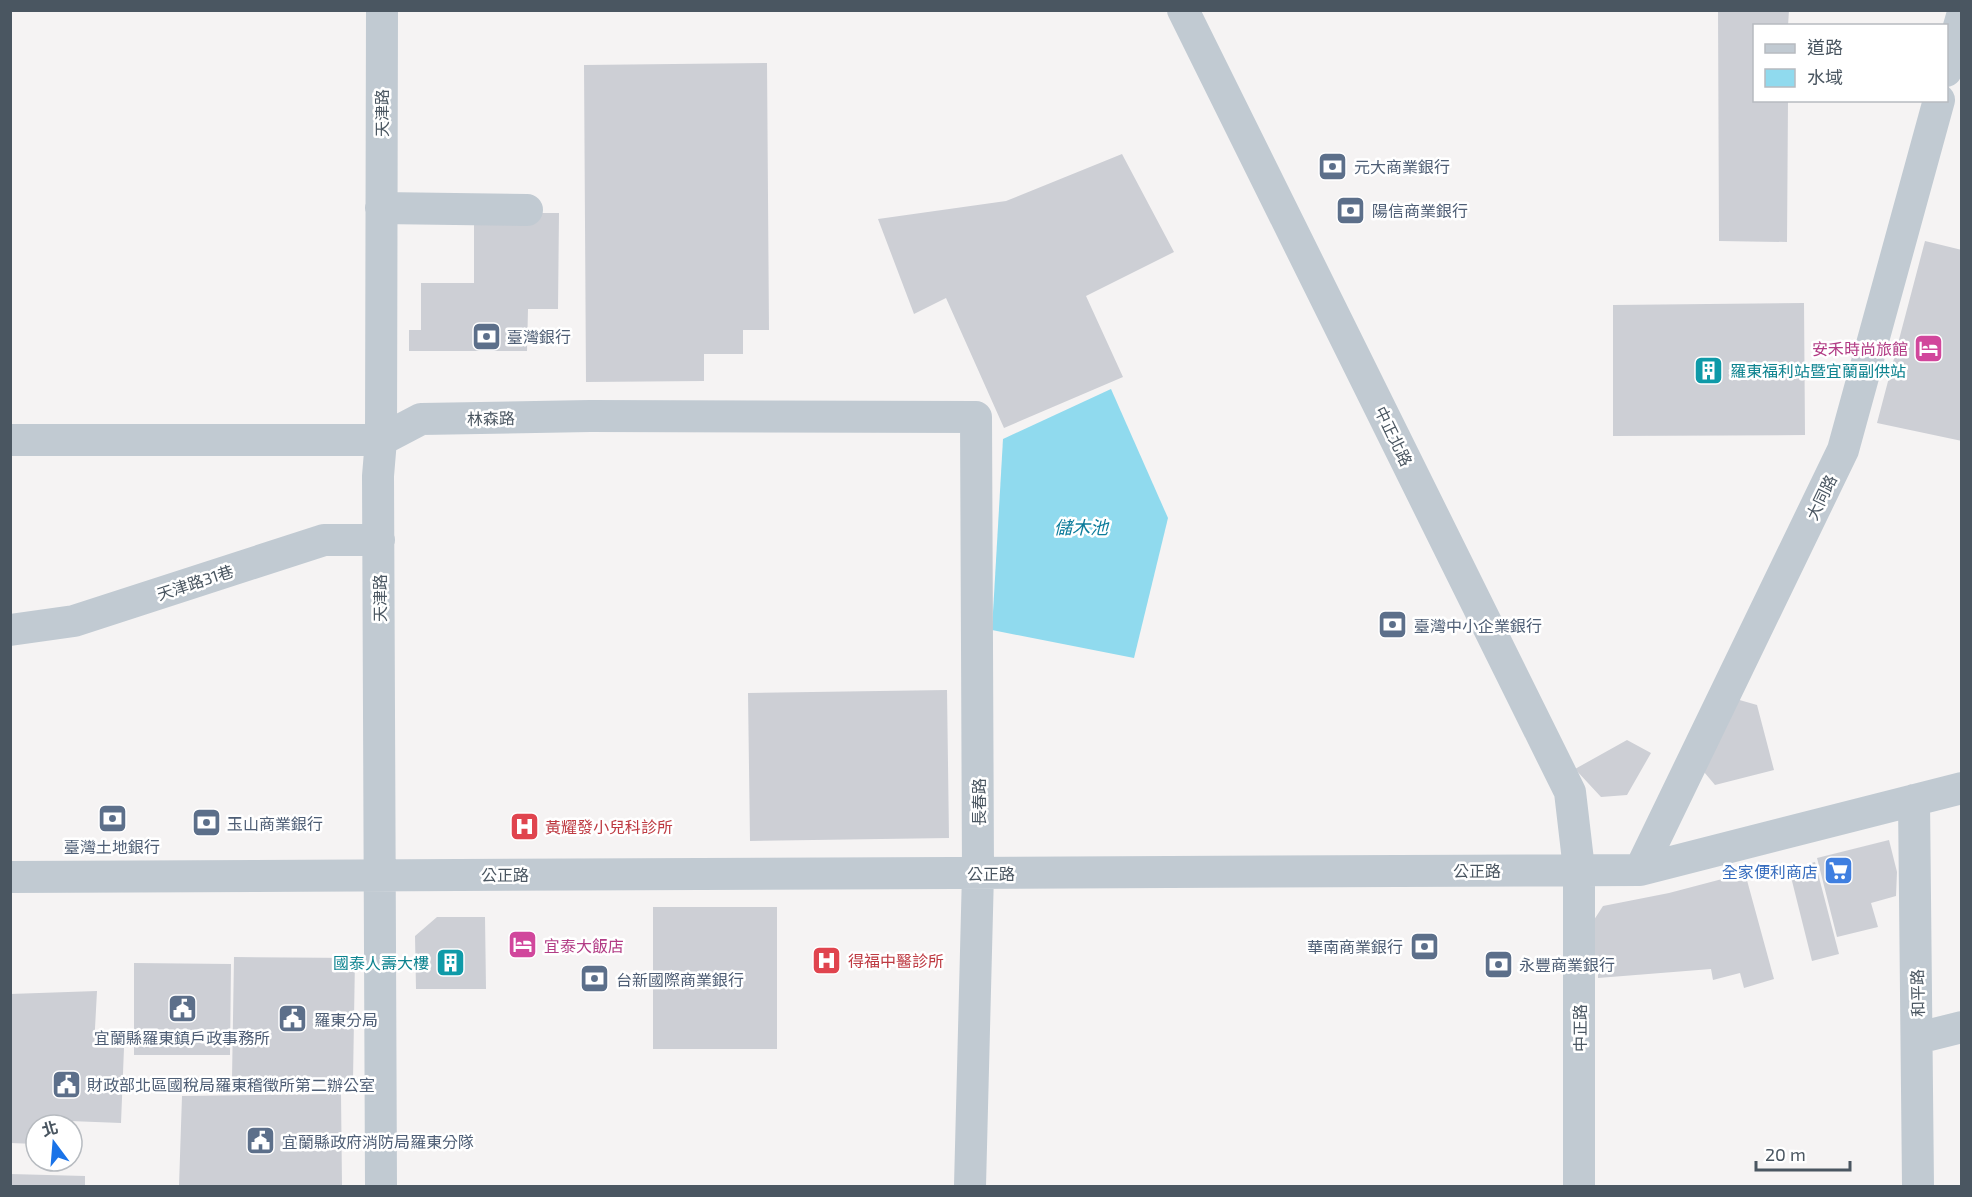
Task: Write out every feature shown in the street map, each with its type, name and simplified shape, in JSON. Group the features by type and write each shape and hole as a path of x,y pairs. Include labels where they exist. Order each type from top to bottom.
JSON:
{"street":[{"name":"天津路","path":"381,1186 378,476 381,440 382,10"},
{"name":"中正北路","path":"1183,10 1570,792 1579,869"},
{"path":"1948,67 1962,16"},
{"name":"大同路","path":"1640,870 1844,450 1937,102"},
{"path":"381,208 527,210"},
{"name":"林森路","path":"10,440 381,440 421,419 590,416 976,417"},
{"name":"長春路","path":"970,1186 978,873 976,417"},
{"name":"天津路31巷","path":"10,630 74,621 324,540 379,540"},
{"name":"公正路","path":"10,877 1640,870 1962,788"},
{"name":"和平路","path":"1914,800 1918,1186"},
{"name":"中正路","path":"1579,869 1579,1186"},
{"path":"1918,1038 1962,1027"}],"water":[{"name":"儲木池","path":"1111,389 1168,518 1134,658 992,630 1003,439"}],"building":[{"path":"1718,10 1789,10 1788,24 1753,24 1753,102 1788,102 1787,242 1719,241"},
{"path":"767,63 769,330 743,330 743,354 704,354 704,381 586,382 584,65"},
{"path":"1122,154 1174,252 1086,296 1123,377 1004,428 946,298 914,314 878,219 1006,201"},
{"path":"474,213 559,213 558,309 528,309 527,351 409,351 409,330 421,330 421,283 474,283"},
{"name":"安禾時尚旅館","path":"1925,241 1962,250 1962,441 1877,423"},
{"name":"羅東福利站暨宜蘭副供站","path":"1804,303 1805,435 1613,436 1613,305"},
{"path":"947,690 949,838 750,841 748,693"},
{"path":"1729,697 1757,705 1774,770 1715,785 1699,766"},
{"path":"1627,740 1651,753 1627,795 1601,797 1575,769"},
{"path":"1889,840 1897,872 1896,896 1871,903 1878,927 1837,937 1817,858"},
{"path":"1815,862 1839,954 1812,961 1789,869"},
{"path":"1745,873 1774,979 1744,988 1740,973 1713,980 1711,969 1598,978 1598,966 1591,966 1590,926 1603,906 1669,893"},
{"path":"653,907 777,907 777,1049 653,1049"},
{"name":"國泰人壽大樓","path":"437,917 485,917 486,989 416,989 415,936"},
{"name":"羅東分局","path":"234,957 355,958 353,1080 232,1079"},
{"name":"宜蘭縣羅東鎮戶政事務所","path":"134,963 231,964 230,1055 134,1055"},
{"name":"財政部北區國稅局羅東稽徵所第二辦公室","path":"97,991 94,1047 124,1048 121,1123 84,1122 84,1113 24,1113 24,1144 10,1143 10,994"},
{"name":"宜蘭縣政府消防局羅東分隊","path":"341,1094 342,1186 179,1186 182,1096"},
{"path":"10,1174 85,1176 85,1186 10,1186"}],"place":[{"name":"元大商業銀行","path":"1333,166"},
{"name":"陽信商業銀行","path":"1351,210"},
{"name":"臺灣銀行","path":"486,336"},
{"name":"安禾時尚旅館","path":"1929,348"},
{"name":"羅東福利站暨宜蘭副供站","path":"1709,370"},
{"name":"臺灣中小企業銀行","path":"1393,625"},
{"name":"臺灣土地銀行","path":"112,818"},
{"name":"玉山商業銀行","path":"206,823"},
{"name":"黃耀發小兒科診所","path":"524,826"},
{"name":"全家便利商店","path":"1839,871"},
{"name":"宜泰大飯店","path":"523,945"},
{"name":"華南商業銀行","path":"1424,946"},
{"name":"得福中醫診所","path":"827,960"},
{"name":"國泰人壽大樓","path":"450,962"},
{"name":"永豐商業銀行","path":"1498,964"},
{"name":"台新國際商業銀行","path":"595,979"},
{"name":"宜蘭縣羅東鎮戶政事務所","path":"182,1009"},
{"name":"羅東分局","path":"293,1019"},
{"name":"財政部北區國稅局羅東稽徵所第二辦公室","path":"66,1084"},
{"name":"宜蘭縣政府消防局羅東分隊","path":"261,1141"}]}
